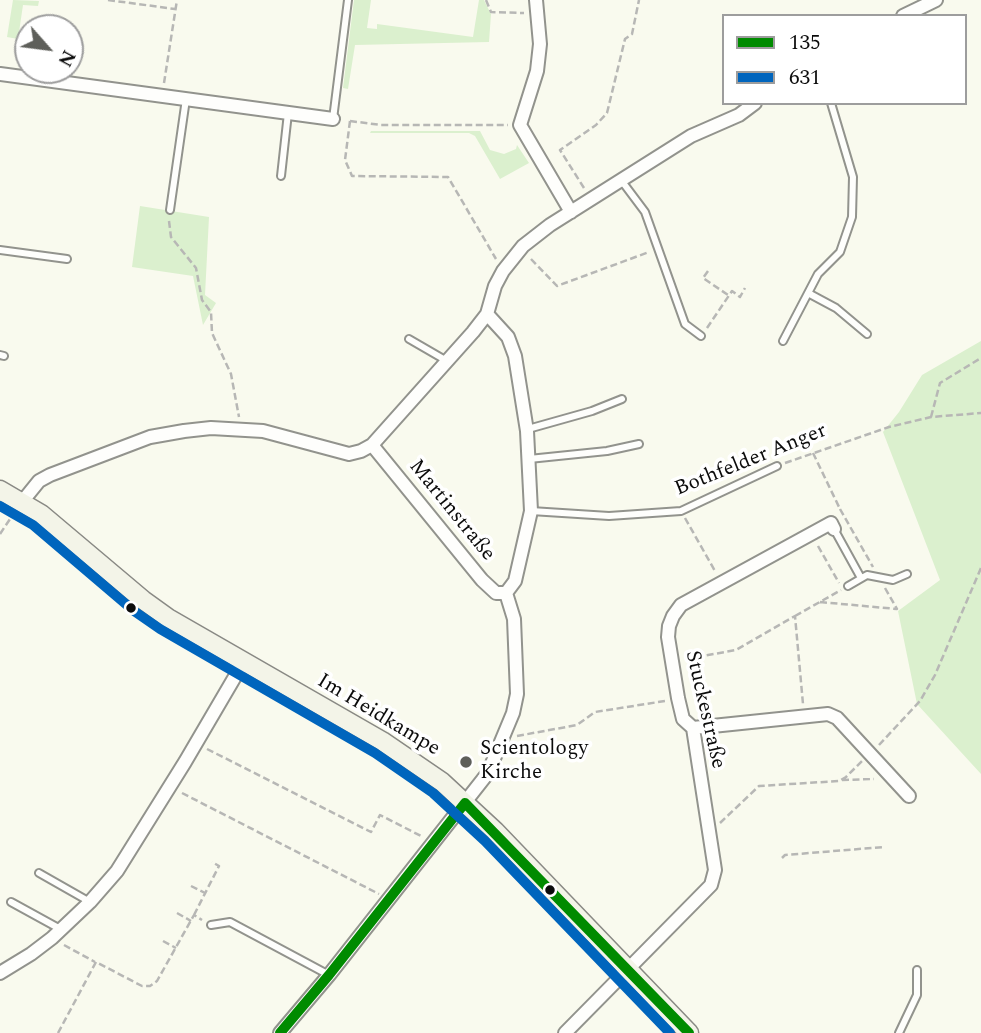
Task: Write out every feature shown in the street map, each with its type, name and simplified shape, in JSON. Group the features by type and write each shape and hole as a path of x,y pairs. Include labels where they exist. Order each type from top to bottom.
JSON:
{"street":[{"path":"536,0 540,44 537,71 520,125 571,212"},
{"path":"907,14 936,0"},
{"path":"0,74 333,119"},
{"path":"22,502 39,481 50,475 150,437 184,430 263,431 349,454 361,451 372,445 487,314 495,286 521,248 550,225 691,136 740,115 752,105"},
{"path":"280,1033 330,975 488,773 517,694 514,619 506,593 515,581 531,511 527,429 515,356 508,337 487,314"},
{"name":"Martinstraße","path":"372,445 482,580 496,593 506,593"},
{"name":"Im Heidkampe","path":"0,491 22,502 70,537 151,606 243,663 382,741 433,776 465,803 689,1033"},
{"name":"Stuckestraße","path":"565,1033 711,885 715,870 692,728 683,719 678,698 668,637 673,616 681,605 811,534 833,526"},
{"path":"0,973 57,934 117,871 243,663"},
{"path":"692,728 828,714 837,718 909,796"}],"lane":[{"path":"333,119 348,0"},
{"path":"170,210 186,99"},
{"path":"783,341 818,274 840,252 852,217 853,177 832,105"},
{"path":"281,176 288,113"},
{"path":"621,180 645,212 685,324 701,336"},
{"path":"0,250 67,259"},
{"path":"808,293 836,308 867,334"},
{"path":"409,339 447,361"},
{"path":"527,429 570,418 622,398"},
{"path":"528,459 607,451 639,444"},
{"name":"Bothfelder Anger","path":"531,511 609,516 681,511 777,466"},
{"path":"833,526 862,578"},
{"path":"845,587 867,575 893,580 907,574"},
{"path":"38,873 90,902"},
{"path":"11,902 57,934"},
{"path":"211,925 230,922 330,975"},
{"path":"900,1033 917,995 917,970"}],"path":[{"path":"108,0 175,9"},
{"path":"486,0 491,12 538,14"},
{"path":"591,200 560,150 596,125 607,113 625,39 632,34 639,0"},
{"path":"162,96 176,1"},
{"path":"333,119 381,125 520,125"},
{"path":"349,121 345,160 352,176 448,177 503,271"},
{"path":"170,210 171,237 196,268 202,300 211,312 212,333 231,374 240,429"},
{"path":"521,248 557,286 657,250"},
{"path":"708,271 703,278 729,296"},
{"path":"701,336 732,291 740,297 745,288"},
{"path":"932,417 940,383 981,358"},
{"name":"Bothfelder Anger","path":"777,466 889,427 932,417 981,413"},
{"path":"813,453 840,509 833,526"},
{"path":"0,534 22,502"},
{"path":"681,511 722,583"},
{"path":"672,661 736,650 845,587 811,534"},
{"path":"839,780 846,777 870,754 920,701 935,676 981,568"},
{"path":"795,616 805,716"},
{"path":"503,737 578,725 595,712 678,698"},
{"path":"195,744 371,832 380,815 434,842"},
{"path":"708,826 723,822 759,786 875,779 879,784"},
{"path":"170,786 389,899"},
{"path":"782,858 785,855 884,847"},
{"path":"57,934 96,962 142,986 150,986 157,981 176,948 219,866 212,862"},
{"path":"191,886 205,893"},
{"path":"177,913 191,920"},
{"path":"194,915 211,925"},
{"path":"163,940 176,948"},
{"path":"58,1033 96,962"}],"green space":[{"path":"13,0 39,1 38,6 23,5 22,14 14,14 14,38 7,37"},
{"path":"354,0 371,0 367,28 377,29 377,24 473,37 479,0 484,0 491,14 489,42 355,45 348,89 343,88"},
{"path":"480,131 490,150 504,154 516,149 517,145 529,163 500,179 475,136 469,133 370,133"},
{"path":"140,206 209,217 205,295 216,303 203,325 193,276 132,267"},
{"path":"981,341 981,774 917,704 898,611 940,580 883,432 922,375"}],"transit line":[{"name":"631","path":"0,506 33,525 134,611 160,629 375,753 433,793 485,841 670,1033"},
{"name":"135","path":"465,803 689,1033"},
{"name":"135","path":"280,1033 465,803"}],"place":[{"name":"Scientology Kirche","path":"466,762"}]}
